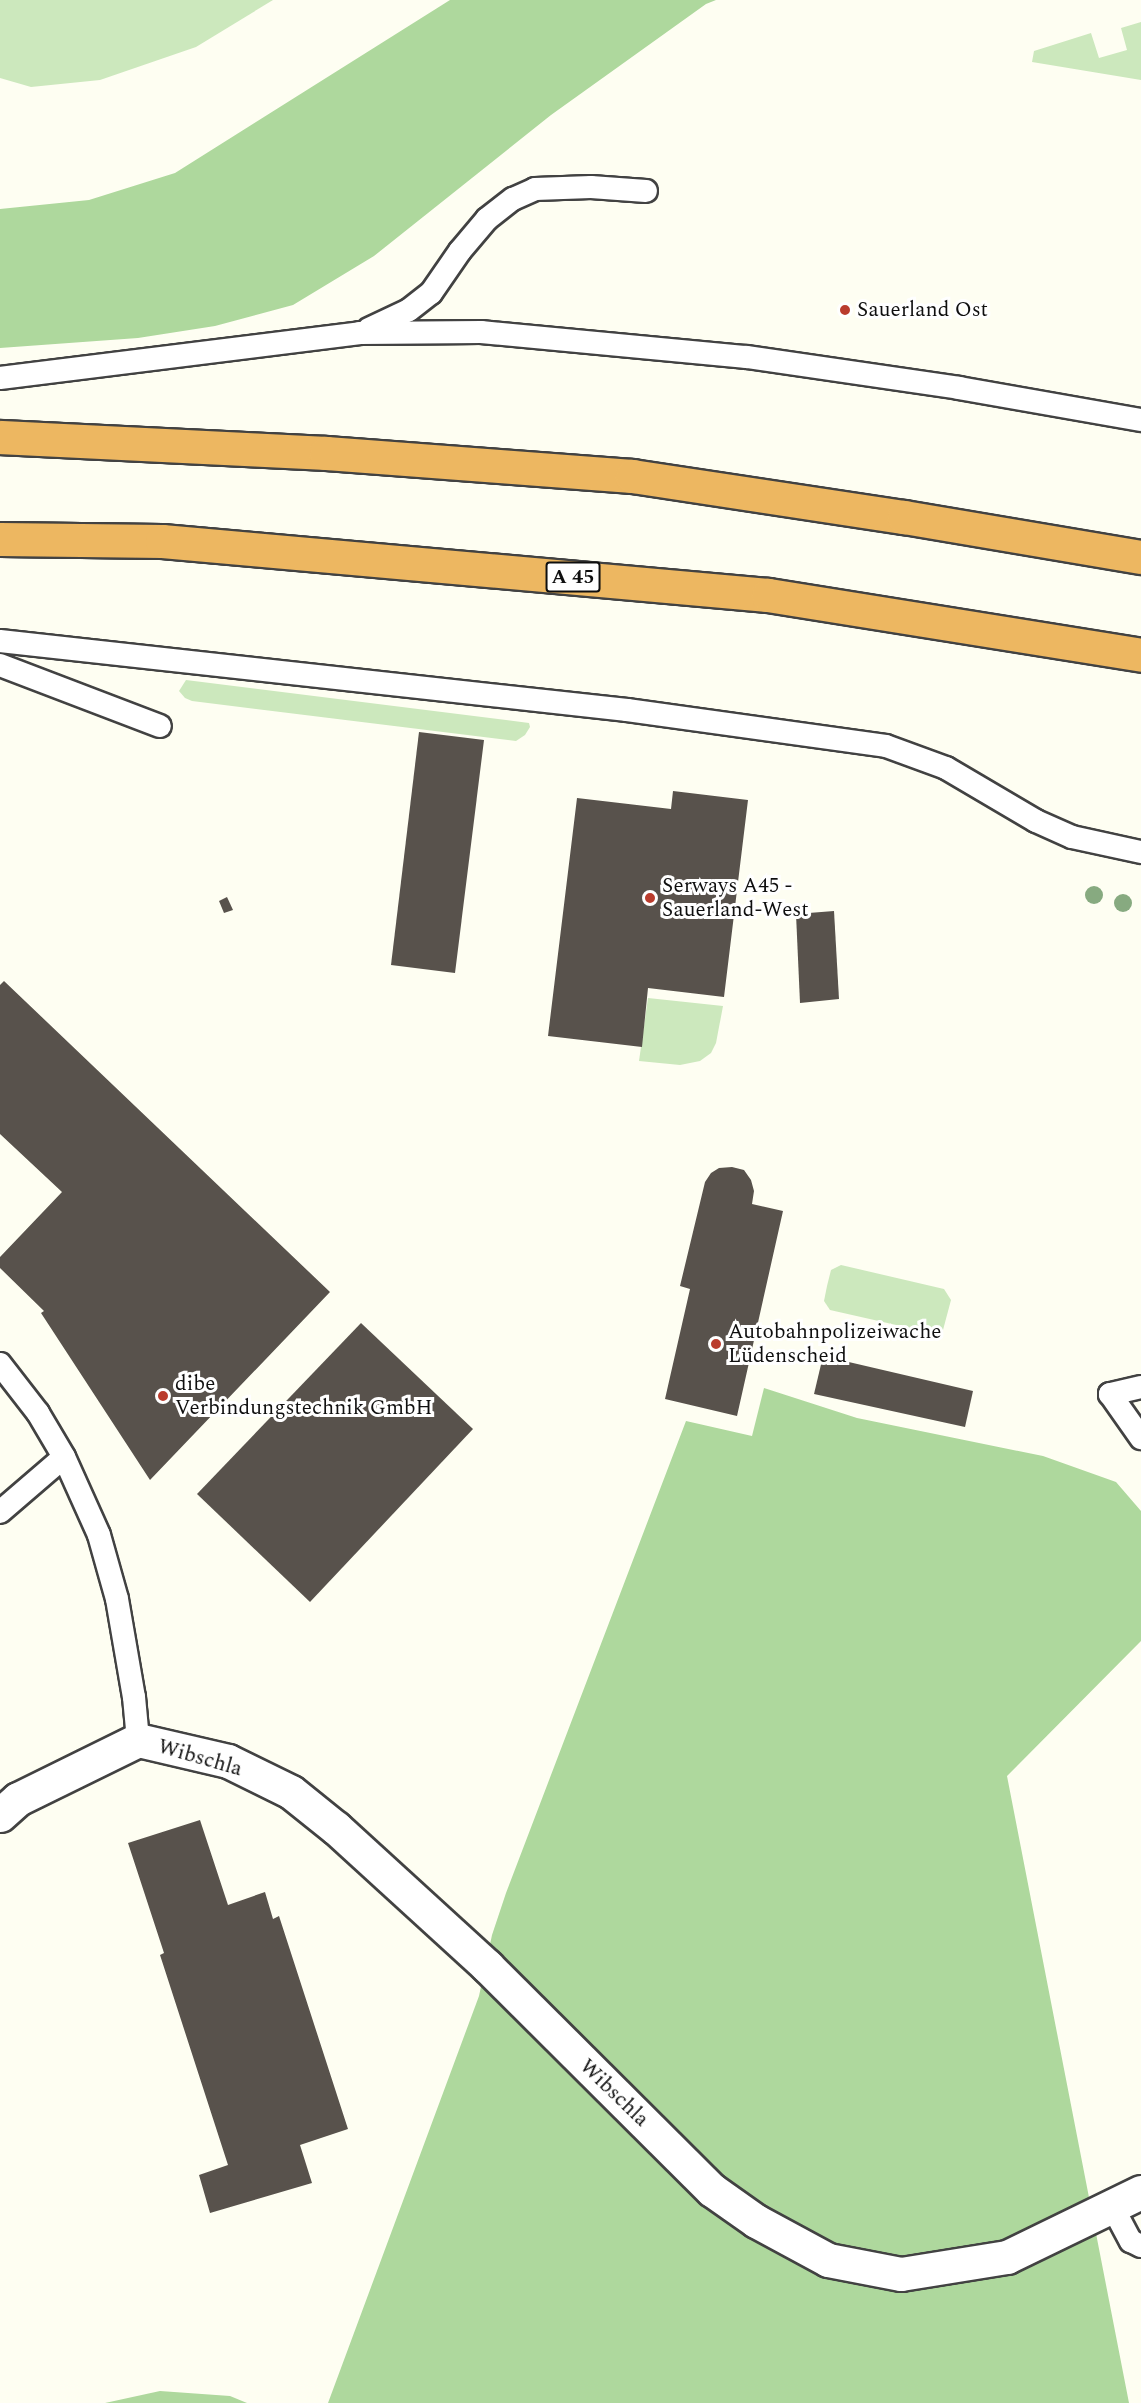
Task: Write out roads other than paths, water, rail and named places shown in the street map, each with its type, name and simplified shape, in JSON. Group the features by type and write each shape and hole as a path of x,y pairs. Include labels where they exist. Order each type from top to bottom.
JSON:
{"highway":[{"path":"0,437 326,453 632,476 904,517 1141,557"},
{"name":"A 45","path":"0,539 162,541 768,595 1141,655"}],"street":[{"name":"Wibschla","path":"0,1815 18,1799 138,1740 228,1761 291,1792 344,1835 478,1958 712,2190 756,2222 828,2260 901,2274 1007,2257 1141,2192"}],"lane":[{"path":"360,333 409,310 431,293 460,251 487,219 513,199 536,189 591,187 646,191"},
{"path":"0,378 360,333 481,332 747,357 959,388 1141,420"},
{"path":"0,641 627,710 886,746 946,768 1009,807 1072,837 1141,852"},
{"path":"0,665 160,726"},
{"name":"Wibschla","path":"0,1364 38,1413 64,1457 99,1535 117,1599 134,1697 138,1740"},
{"path":"1141,1388 1110,1394 1141,1438"},
{"path":"0,1512 64,1457"},
{"path":"1113,2206 1131,2241 1141,2246"}],"place":[{"name":"Sauerland Ost","path":"845,310"},
{"name":"Serways A45 - Sauerland-West","path":"650,898"},
{"name":"Autobahnpolizeiwache Lüdenscheid","path":"716,1344"},
{"name":"dibe Verbindungstechnik GmbH","path":"163,1396"}]}
